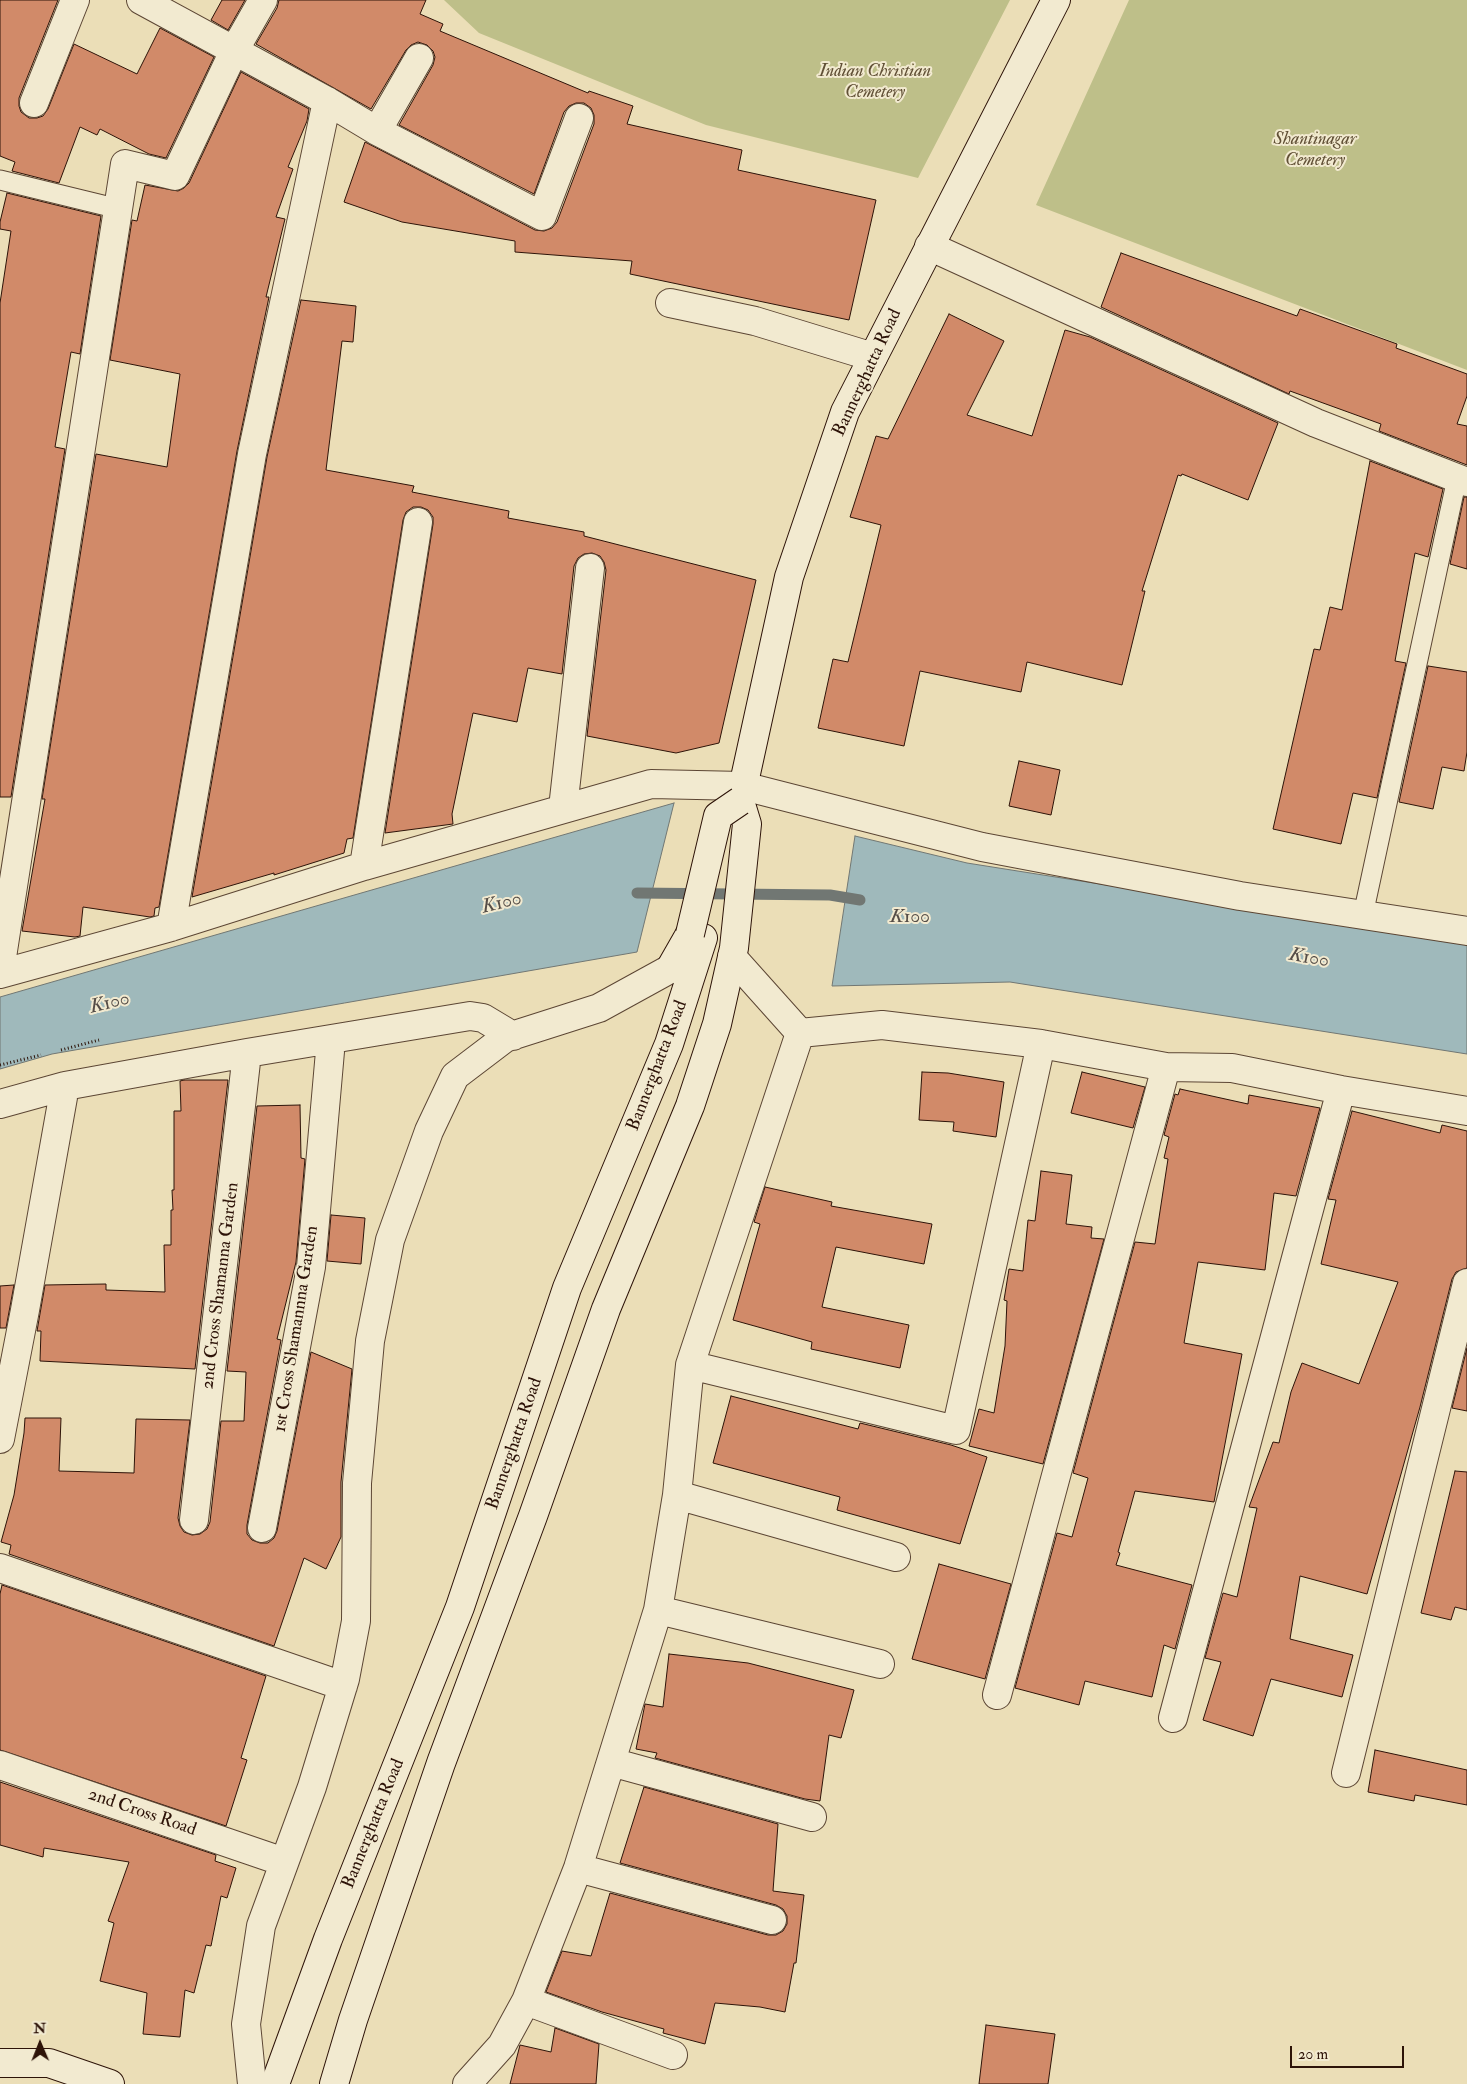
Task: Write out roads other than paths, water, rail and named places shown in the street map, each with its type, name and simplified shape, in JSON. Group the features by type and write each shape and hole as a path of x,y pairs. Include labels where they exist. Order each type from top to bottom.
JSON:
{"street":[{"path":"34,103 75,0"},
{"path":"141,0 328,101 377,131 542,216 580,118"},
{"path":"0,970 126,164 175,176 234,51 263,0"},
{"name":"Bannerghatta Road","path":"275,2084 328,1939 460,1607 567,1288 670,1044 697,936 718,816 741,794 789,577 845,412 1056,0"},
{"path":"377,131 419,58"},
{"path":"171,927 252,454 328,101"},
{"path":"929,246 1316,423 1462,480"},
{"path":"670,302 755,321 873,357"},
{"path":"364,866 418,522"},
{"path":"563,808 590,568"},
{"path":"0,974 171,927 364,866 651,784 741,794 982,847 1240,896 1467,932"},
{"path":"334,2084 353,2020 441,1763 533,1516 606,1309 690,1106 717,1024 733,953 747,824 741,794"},
{"name":"Bannerghatta Road","path":"513,1036 599,1008 670,969 697,936"},
{"path":"733,953 800,1033"},
{"path":"0,1104 65,1086 247,1053 470,1016 482,1018 513,1036"},
{"path":"800,1033 882,1025 1041,1044 1166,1067 1232,1068 1341,1090 1467,1111"},
{"path":"467,2084 502,2045 526,2000 578,1868 658,1610 677,1495 690,1364 800,1033"},
{"path":"252,2084 246,2024 261,1926 312,1786 343,1686 356,1621 357,1483 370,1341 390,1240 429,1131 455,1076 505,1038 513,1036"},
{"name":"1st Cross Shamannna Garden","path":"262,1528 311,1267 331,1040"},
{"path":"690,1364 956,1430 1041,1044"},
{"name":"2nd Cross Shamanna Garden","path":"194,1520 247,1053"},
{"path":"997,1695 1166,1067"},
{"path":"0,1439 65,1086"},
{"path":"1173,1718 1341,1090"},
{"path":"1346,1774 1467,1283"},
{"path":"677,1495 896,1557"},
{"path":"0,1568 343,1686"},
{"path":"658,1610 880,1664"},
{"path":"611,1762 812,1817"},
{"name":"2nd Cross Road","path":"0,1765 284,1862"},
{"path":"578,1868 772,1920"},
{"path":"526,2000 673,2055"},
{"path":"0,2063 49,2064 110,2084"}],"lane":[{"path":"0,180 119,209"},
{"path":"1363,915 1462,480"}],"water":[{"name":"K100","path":"674,803 637,952 52,1054 0,1069 0,997"},
{"name":"K100","path":"855,836 967,863 1467,942 1467,1054 1010,982 832,986"}],"waterway":[{"name":"K100","path":"637,893 830,895 860,900"}],"park label":[{"name":"Indian Christian Cemetery","path":"875,82"},
{"name":"Shantinagar Cemetery","path":"1315,150"}]}
